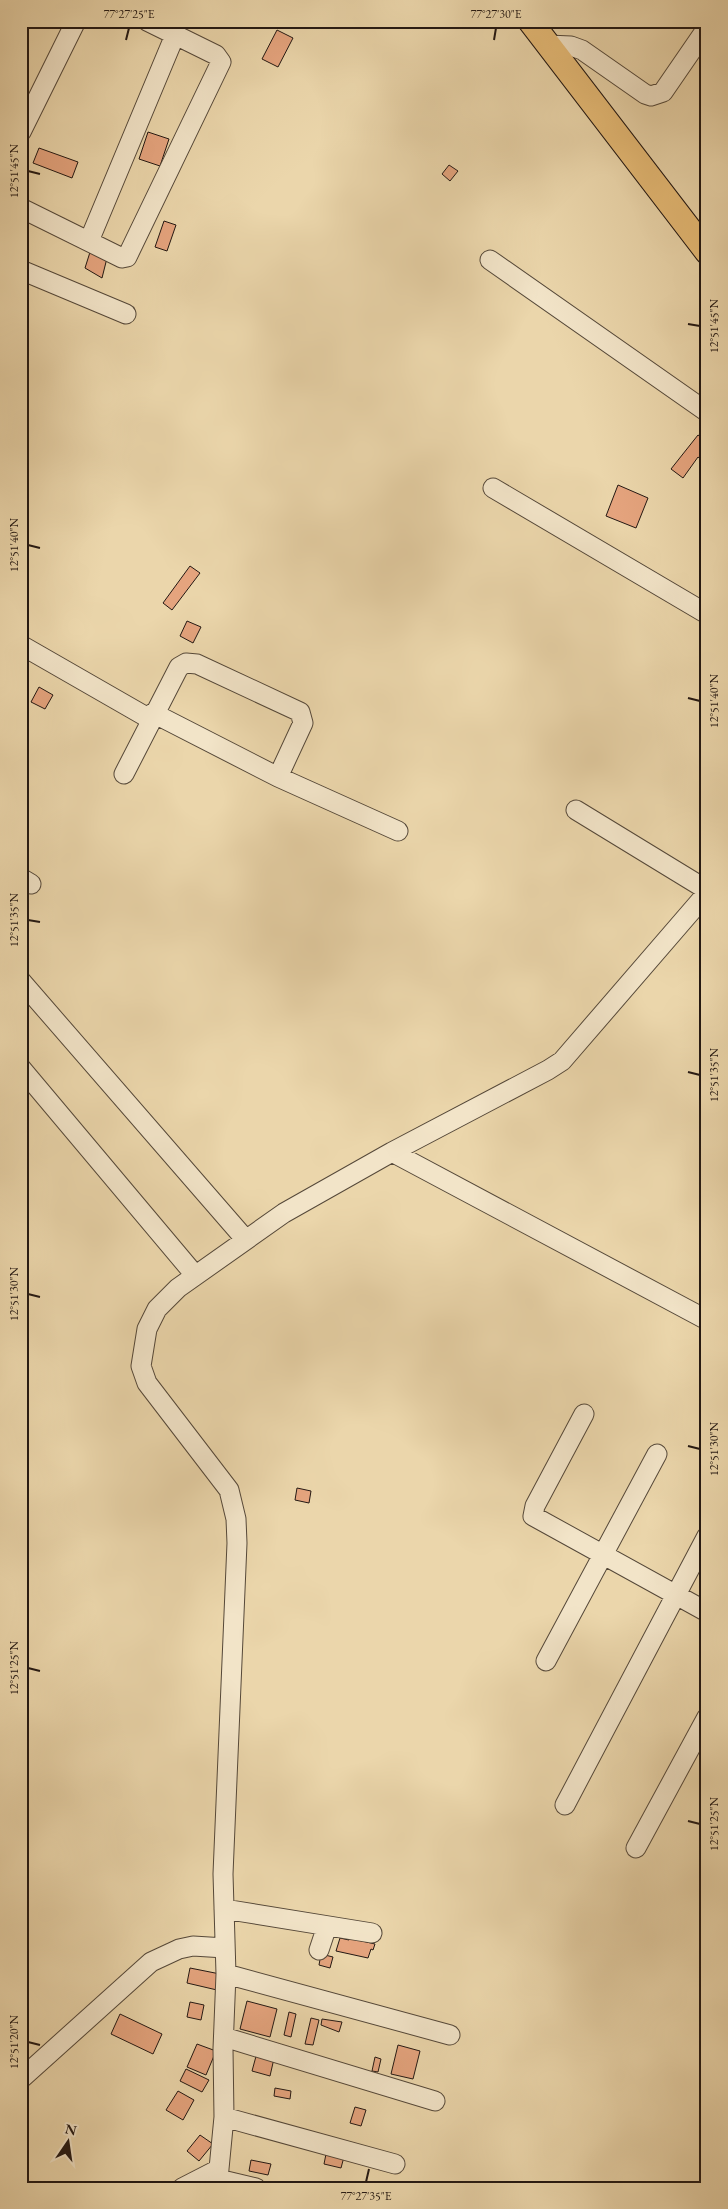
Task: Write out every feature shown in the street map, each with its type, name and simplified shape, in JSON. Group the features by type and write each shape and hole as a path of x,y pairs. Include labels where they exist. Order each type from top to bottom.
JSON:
{"main road":[{"path":"530,21 707,252"}],"street":[{"path":"21,132 76,21"},
{"path":"21,208 122,258 127,257 219,66 220,58 147,21"},
{"path":"548,45 571,46 582,50 645,94 658,95 663,92 707,28"},
{"path":"90,242 175,35"},
{"path":"490,260 707,412"},
{"path":"21,270 126,314"},
{"path":"493,488 707,614"},
{"path":"21,645 152,716 278,777 398,831"},
{"path":"124,774 152,716 179,667 186,663 197,664 300,712 303,724 278,777"},
{"path":"217,2178 224,2116 226,1974 223,1874 237,1543 236,1519 229,1490 147,1383 141,1366 142,1349 157,1309 178,1288 284,1213 392,1152 548,1070 562,1060 707,892 576,810"},
{"path":"21,981 246,1240"},
{"path":"21,1068 195,1275"},
{"path":"392,1152 707,1320"},
{"path":"584,1414 535,1506 533,1516 707,1612"},
{"path":"546,1661 657,1454"},
{"path":"565,1806 707,1536"},
{"path":"636,1848 707,1717"},
{"path":"224,1909 372,1934"},
{"path":"319,1950 327,1926"},
{"path":"21,2079 151,1962 179,1949 193,1946 225,1948"},
{"path":"226,1974 450,2035"},
{"path":"224,2037 435,2101"},
{"path":"224,2116 395,2164"},
{"path":"182,2188 217,2178 256,2188"}],"building":[{"path":"277,30 293,38 278,67 262,59"},
{"path":"148,132 169,139 160,166 139,159"},
{"path":"39,148 78,162 72,178 33,163"},
{"path":"449,165 458,171 450,181 442,174"},
{"path":"164,221 176,225 167,251 155,247"},
{"path":"91,249 108,254 102,278 85,268"},
{"path":"698,435 707,441 707,464 698,457 683,478 671,469"},
{"path":"618,485 648,498 636,528 606,516"},
{"path":"190,566 200,573 172,610 163,603"},
{"path":"187,621 201,627 193,643 180,636"},
{"path":"39,687 53,695 45,709 31,702"},
{"path":"297,1488 311,1491 309,1503 295,1500"},
{"path":"340,1938 349,1940 349,1938 375,1944 368,1958 336,1951"},
{"path":"321,1954 333,1957 330,1968 319,1965"},
{"path":"190,1968 220,1974 217,1990 187,1983"},
{"path":"247,2001 277,2009 270,2037 240,2029"},
{"path":"190,2002 204,2005 201,2020 187,2017"},
{"path":"289,2012 296,2014 291,2037 284,2035"},
{"path":"120,2014 162,2034 153,2054 111,2034"},
{"path":"311,2018 319,2020 313,2045 305,2044"},
{"path":"322,2019 342,2022 339,2032 321,2025"},
{"path":"197,2044 216,2051 206,2075 187,2067"},
{"path":"398,2045 420,2051 413,2079 391,2074"},
{"path":"258,2049 275,2054 270,2076 252,2071"},
{"path":"375,2057 381,2059 378,2072 372,2071"},
{"path":"186,2069 209,2080 202,2092 180,2081"},
{"path":"275,2088 291,2091 290,2099 274,2096"},
{"path":"178,2091 194,2100 183,2120 166,2110"},
{"path":"355,2107 366,2110 361,2126 350,2123"},
{"path":"200,2135 213,2144 199,2161 187,2151"},
{"path":"327,2149 345,2153 341,2168 324,2164"},
{"path":"251,2160 271,2164 268,2175 249,2171"}]}
